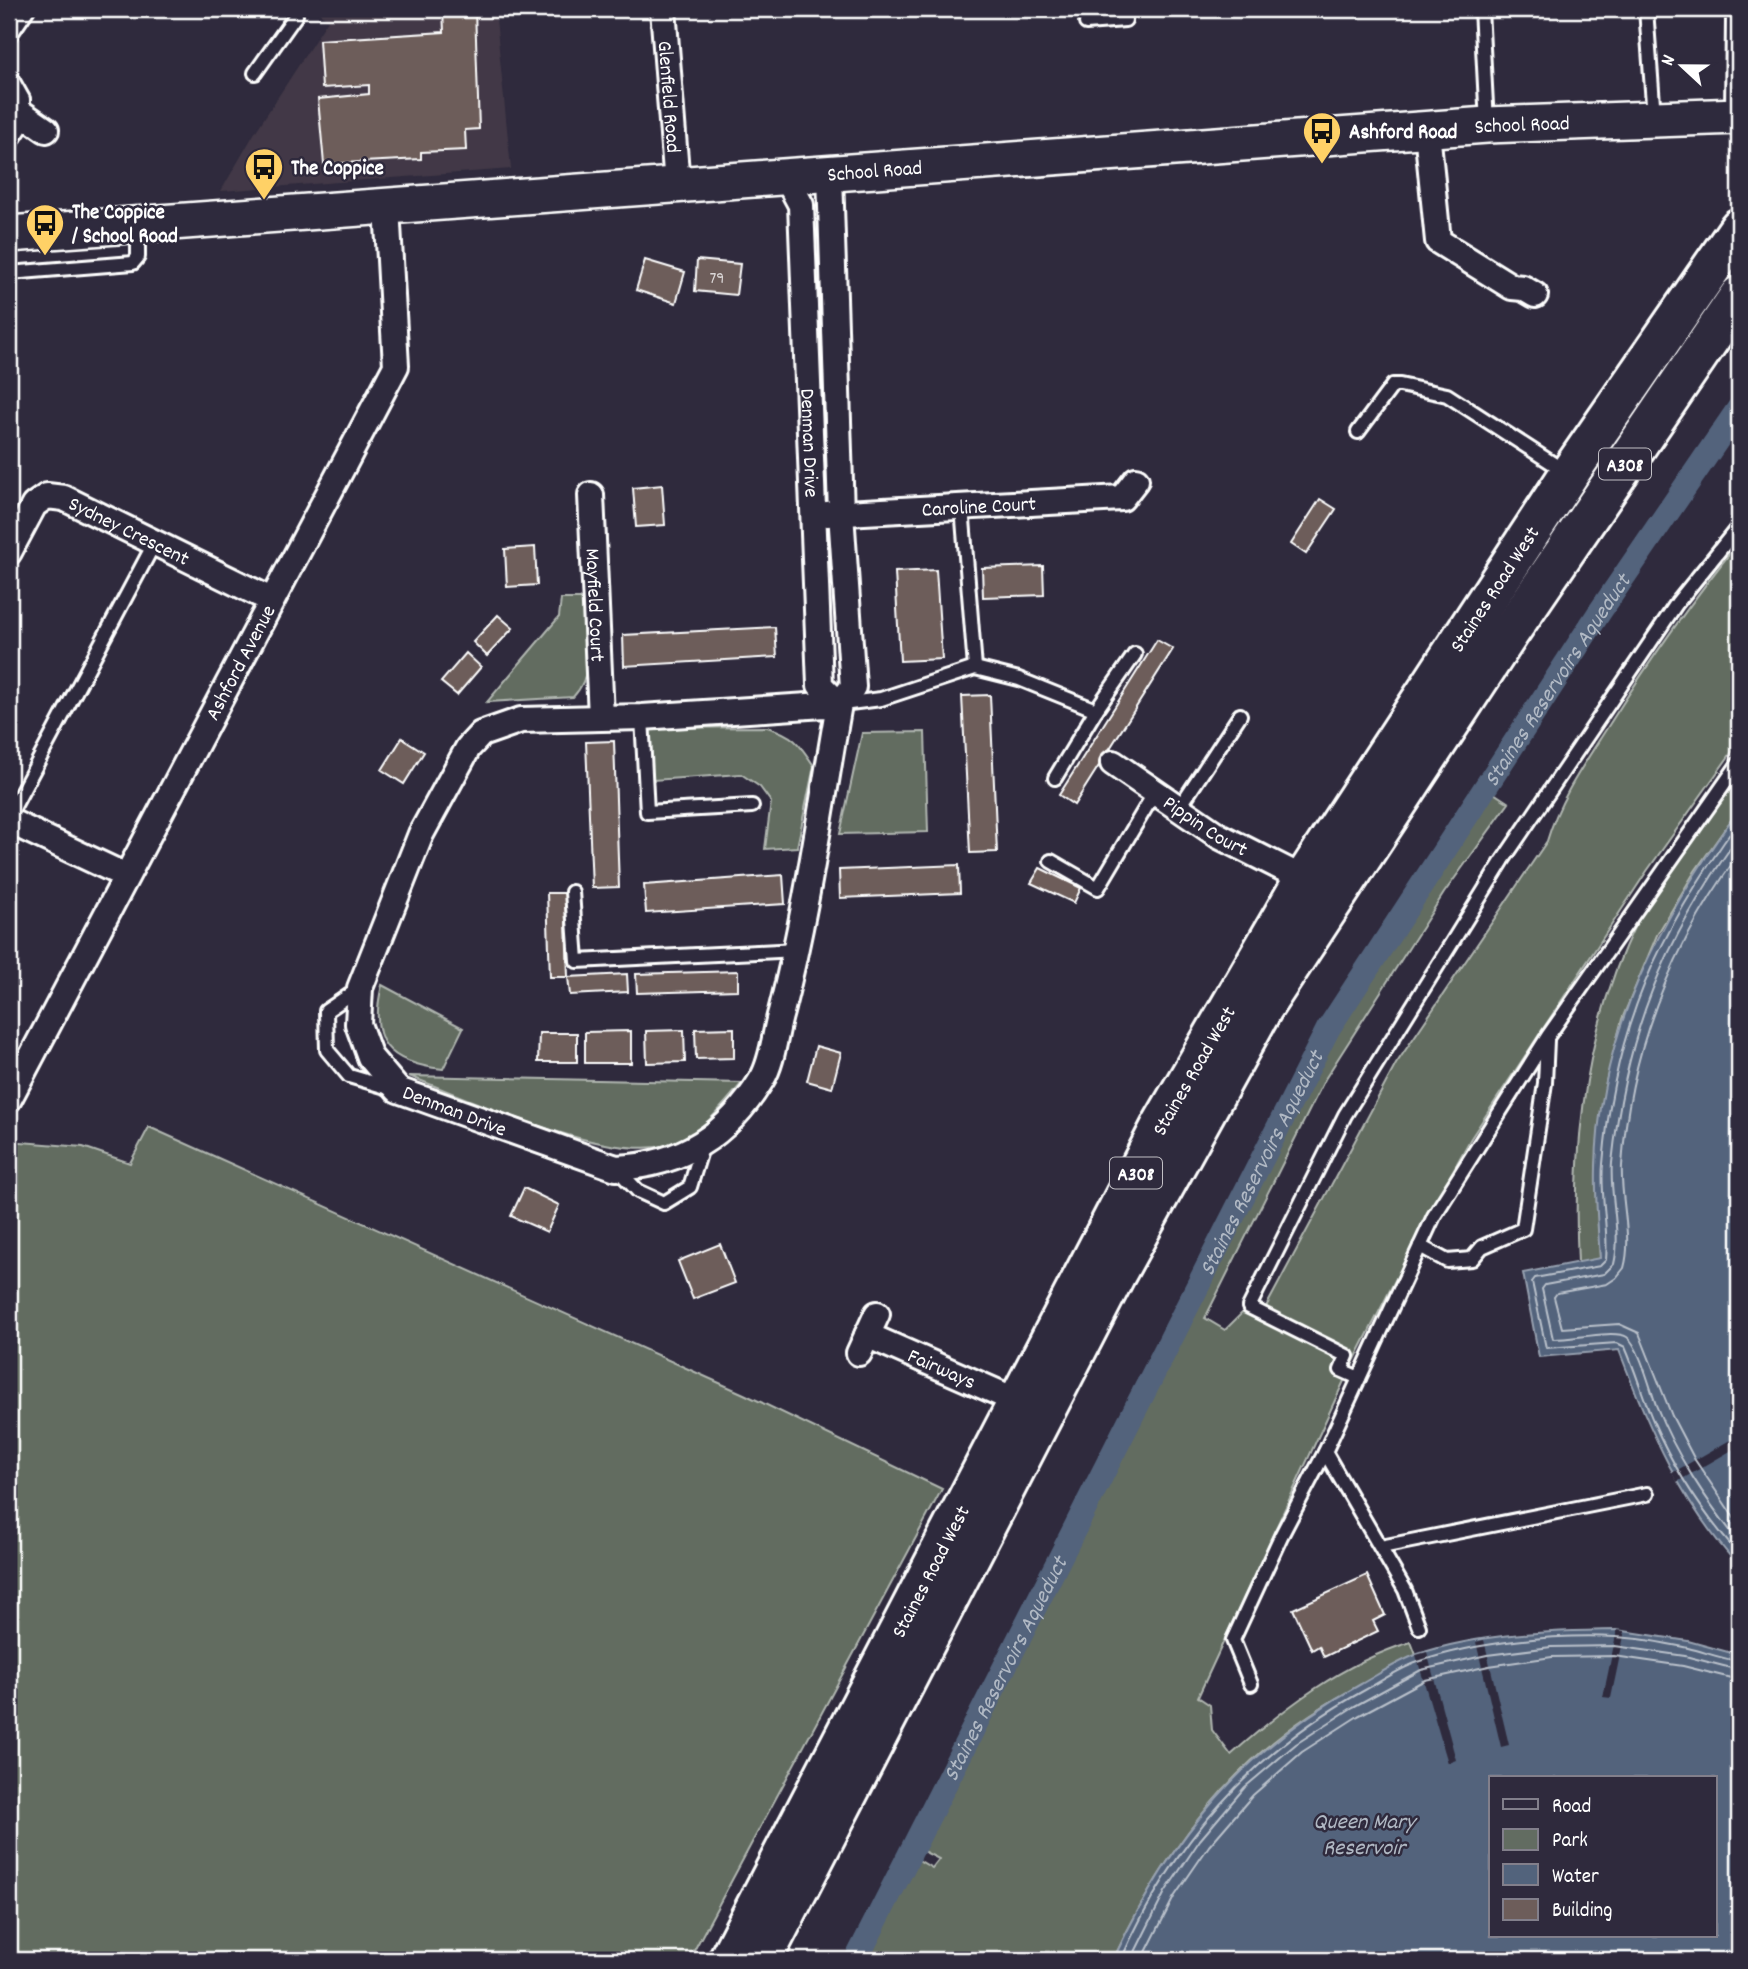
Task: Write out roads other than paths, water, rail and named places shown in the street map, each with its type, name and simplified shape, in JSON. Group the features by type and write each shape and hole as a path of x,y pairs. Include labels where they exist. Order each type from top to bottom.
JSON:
{"highway":[{"name":"Staines Road West","path":"728,1960 1162,1124 1304,879 1569,474 1739,228"},
{"name":"Staines Road West","path":"762,1960 1116,1274 1262,1008 1510,632 1739,296"}],"main road":[{"name":"School Road","path":"9,234 1487,125 1654,121 1731,123"}],"street":[{"name":"Glenfield Road","path":"663,9 677,185"},
{"path":"9,135 23,114 46,130"},
{"path":"1427,131 1438,241 1512,287 1523,288 1535,295"},
{"name":"Denman Drive","path":"830,175 841,513 853,687 839,704 797,950 764,1076 726,1127 687,1153 646,1166 616,1168 398,1090 370,1057 358,1024 360,988 421,834 468,748 481,734 521,720 642,717 839,704"},
{"name":"Denman Drive","path":"786,177 801,205 820,685 839,704"},
{"name":"Ashford Avenue","path":"9,1099 396,366 387,206"},
{"name":"Caroline Court","path":"814,514 1122,498 1136,480"},
{"name":"Mayfield Court","path":"591,495 601,717"},
{"name":"Sydney Crescent","path":"9,552 34,505 47,496 64,498 271,600"},
{"name":"Pippin Court","path":"1113,763 1249,854 1304,879"},
{"path":"9,819 126,876"},
{"name":"Fairways","path":"868,1334 1017,1401"}],"lane":[{"path":"9,37 28,9"},
{"path":"255,73 296,15 293,9"},
{"path":"1086,23 1125,20 1123,9"},
{"path":"1481,9 1487,125"},
{"path":"1646,9 1654,121"},
{"path":"1731,123 1734,18 1739,17"},
{"path":"9,74 23,99 23,114"},
{"path":"9,273 133,263 138,257 138,224"},
{"path":"1358,432 1381,397 1393,385 1400,385 1447,395 1569,474"},
{"path":"962,507 975,668"},
{"path":"1359,1378 1341,1370 1347,1356 1249,1307 1345,1115 1503,860 1677,603 1739,526"},
{"path":"9,819 155,542"},
{"path":"1055,778 1096,710 1135,654"},
{"path":"839,704 881,699 975,668 1019,679 1096,710"},
{"path":"1179,808 1240,715"},
{"path":"642,717 647,812 752,806"},
{"path":"1251,1684 1233,1640 1280,1536 1325,1452 1434,1216 1548,1036 1739,764"},
{"path":"1051,861 1098,888 1155,792"},
{"path":"572,892 577,961 797,950"},
{"path":"360,988 326,1011 327,1050 349,1076 398,1090"},
{"path":"1420,1246 1447,1261 1472,1259 1482,1247 1522,1229 1545,1083 1548,1036"},
{"path":"616,1168 639,1191 664,1203 690,1187 704,1142"},
{"path":"1325,1452 1405,1590 1419,1627"},
{"path":"1381,1547 1647,1494"}],"water":[{"path":"1739,809 1739,1566 1700,1517 1668,1464 1619,1350 1539,1357 1523,1273 1600,1258 1596,1179 1600,1118 1608,1070 1622,1023 1660,934 1684,891"},
{"name":"Queen Mary Reservoir","path":"1617,1630 1688,1641 1739,1655 1739,1960 1113,1960 1115,1956 1121,1959 1116,1954 1138,1911 1161,1871 1188,1833 1216,1798 1282,1736 1320,1709 1403,1660 1418,1654 1492,1637 1542,1632"}],"waterway":[{"name":"Staines Reservoirs Aqueduct","path":"856,1960 1328,1029 1599,613 1739,408"}],"place":[{"name":"Ashford Road","path":"1322,165"},
{"name":"The Coppice","path":"264,201"},
{"name":"The Coppice / School Road","path":"45,257"}]}
